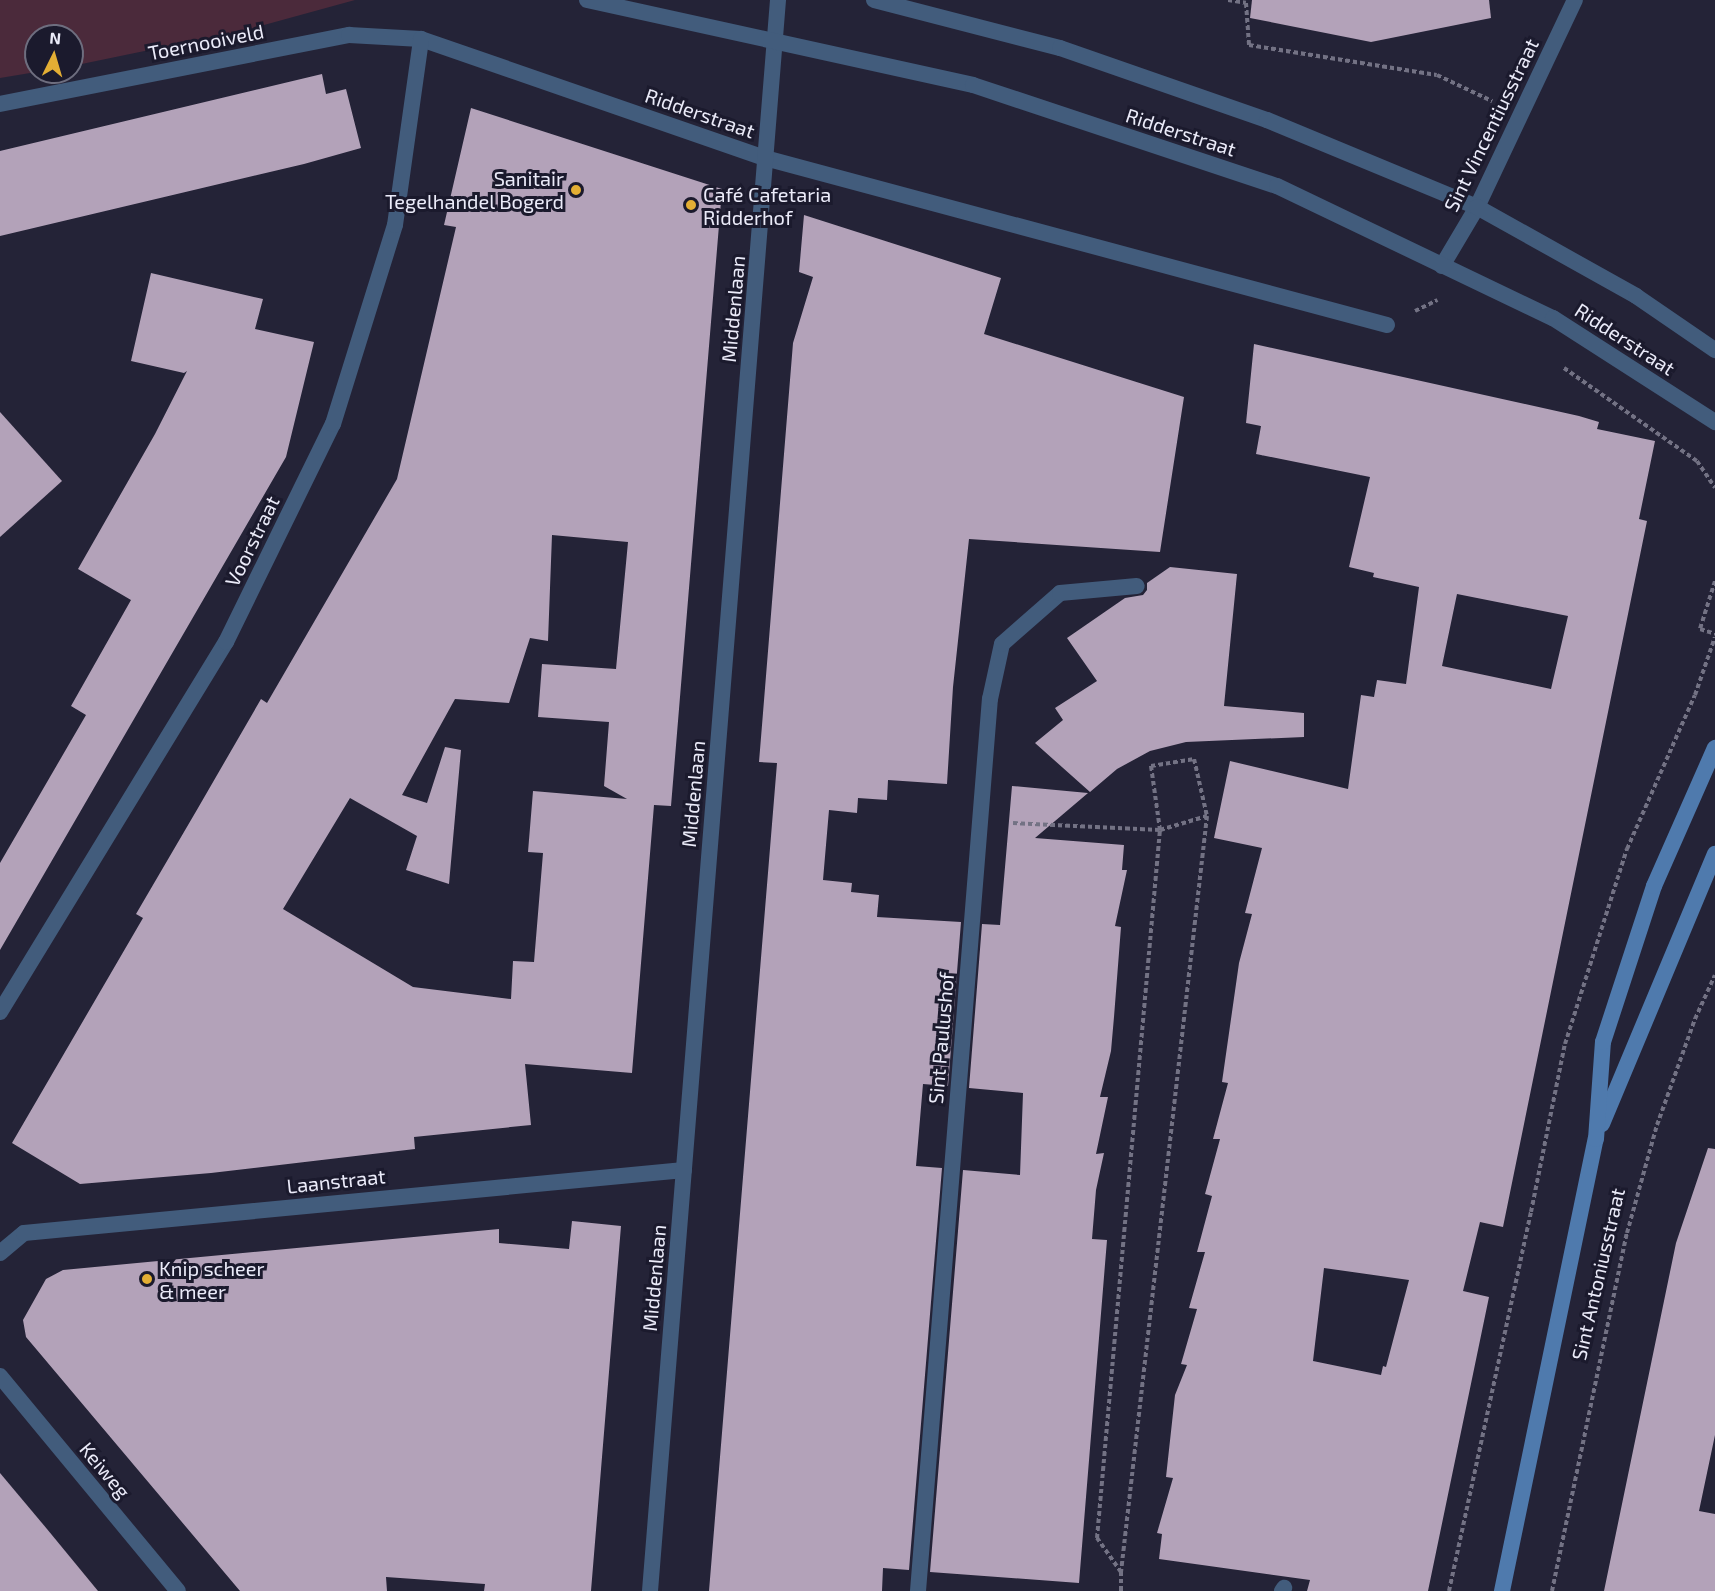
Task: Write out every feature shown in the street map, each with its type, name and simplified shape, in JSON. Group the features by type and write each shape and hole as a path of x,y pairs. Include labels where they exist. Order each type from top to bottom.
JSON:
{"main road":[{"name":"Sint Antoniusstraat","path":"1502,1591 1596,1139 1603,1042 1654,886 1715,748"},
{"name":"Sint Antoniusstraat","path":"1596,1139 1715,854"}],"street":[{"name":"Ridderstraat","path":"587,0 972,85 1277,186 1553,318 1715,422"},
{"name":"Middenlaan","path":"650,1591 778,0"},
{"name":"Ridderstraat","path":"874,0 1060,48 1266,120 1477,207 1636,296 1715,350"},
{"name":"Sint Vincentiusstraat","path":"1442,266 1477,207 1575,0"},
{"name":"Toernooiveld","path":"0,104 349,35 421,39"},
{"name":"Ridderstraat","path":"421,39 765,158 1386,325"},
{"name":"Voorstraat","path":"0,1012 226,642 333,424 395,225 421,39"},
{"name":"Sint Paulushof","path":"918,1591 990,699 1002,644 1060,593 1137,586"},
{"name":"Laanstraat","path":"0,1253 24,1233 684,1170"},
{"name":"Keiweg","path":"0,1376 178,1591"}],"path":[{"path":"1228,0 1246,3 1249,45 1437,75 1522,115"},
{"path":"1386,325 1444,297"},
{"path":"1558,364 1697,461 1715,488"},
{"path":"1715,581 1700,629 1715,634"},
{"path":"1121,1572 1097,1538 1160,830 1150,766 1194,759 1207,816 1121,1572 1122,1591"},
{"path":"979,822 1160,830 1207,816"},
{"name":"Sint Antoniusstraat","path":"1552,1591 1627,1233 1657,1125 1695,1019 1715,975"}],"shaded area":[{"path":"0,0 355,0 246,30 84,64 84,24 24,24 24,74 0,78"}],"building":[{"path":"1252,0 1489,0 1491,18 1371,42 1250,18"},
{"path":"322,74 326,94 346,89 361,148 304,164 0,236 0,151"},
{"path":"471,108 722,189 671,806 654,805 632,1073 525,1064 531,1125 414,1137 415,1149 211,1173 80,1184 12,1143 143,918 136,914 261,699 267,703 397,479 456,227 444,225","holes":["552,535 628,542 616,669 542,664 538,717 609,722 604,786 627,799 533,791 528,852 543,853 534,962 513,961 511,999 413,987 283,909 350,798 417,836 406,870 449,884 461,750 445,747 427,803 402,795 455,699 509,703 530,638 548,641"]},
{"path":"804,215 1001,278 984,334 1184,397 1160,552 969,539 953,687 947,784 888,780 887,800 858,798 857,813 829,810 823,880 852,883 851,892 879,895 877,917 961,922 948,1086 923,1084 916,1166 942,1168 909,1570 883,1568 882,1591 709,1591 777,763 759,762 793,343 813,277 799,272"},
{"path":"151,273 263,299 255,329 314,342 286,457 0,950 0,863 86,715 71,706 131,600 78,569 155,434 187,371 184,373 131,361"},
{"path":"1254,344 1579,416 1599,422 1597,429 1655,441 1639,519 1647,521 1503,1227 1480,1222 1463,1291 1489,1297 1428,1591 1307,1591 1310,1580 1159,1559 1162,1534 1157,1533 1173,1478 1166,1477 1175,1395 1187,1365 1181,1364 1197,1309 1189,1308 1205,1252 1197,1252 1212,1196 1205,1194 1220,1139 1213,1139 1228,1083 1222,1082 1239,963 1252,914 1245,913 1262,848 1214,838 1230,761 1348,789 1361,695 1374,697 1377,680 1406,684 1419,587 1373,577 1374,573 1349,567 1370,477 1256,454 1261,426 1246,423","holes":["1457,594 1568,616 1551,689 1442,666","1324,1268 1409,1280 1386,1367 1383,1366 1381,1375 1313,1361"]},
{"path":"0,412 62,481 0,537"},
{"path":"1170,567 1237,574 1224,706 1304,713 1304,737 1186,742 1150,751 1117,769 1090,792 1035,743 1063,720 1055,708 1097,681 1067,638 1125,598 1143,595 1147,590 1147,583"},
{"path":"1012,786 1088,793 1035,838 1124,845 1122,870 1127,870 1115,926 1121,927 1114,1017 1111,1051 1100,1097 1108,1097 1096,1154 1104,1153 1096,1190 1092,1239 1107,1240 1079,1583 930,1572 963,1170 1020,1175 1023,1093 969,1088 982,924 1000,925"},
{"path":"1708,1148 1715,1149 1715,1435 1699,1511 1715,1514 1715,1591 1604,1591 1676,1243"},
{"path":"572,1221 621,1226 591,1591 484,1591 485,1584 386,1577 387,1591 240,1591 26,1337 23,1320 46,1279 63,1270 499,1229 499,1243 569,1249"},
{"path":"0,1473 47,1529 98,1591 0,1591"}],"place":[{"name":"Sanitair Tegelhandel Bogerd","path":"576,190"},
{"name":"Café Cafetaria Ridderhof","path":"691,205"},
{"name":"Knip scheer & meer","path":"147,1279"}]}
